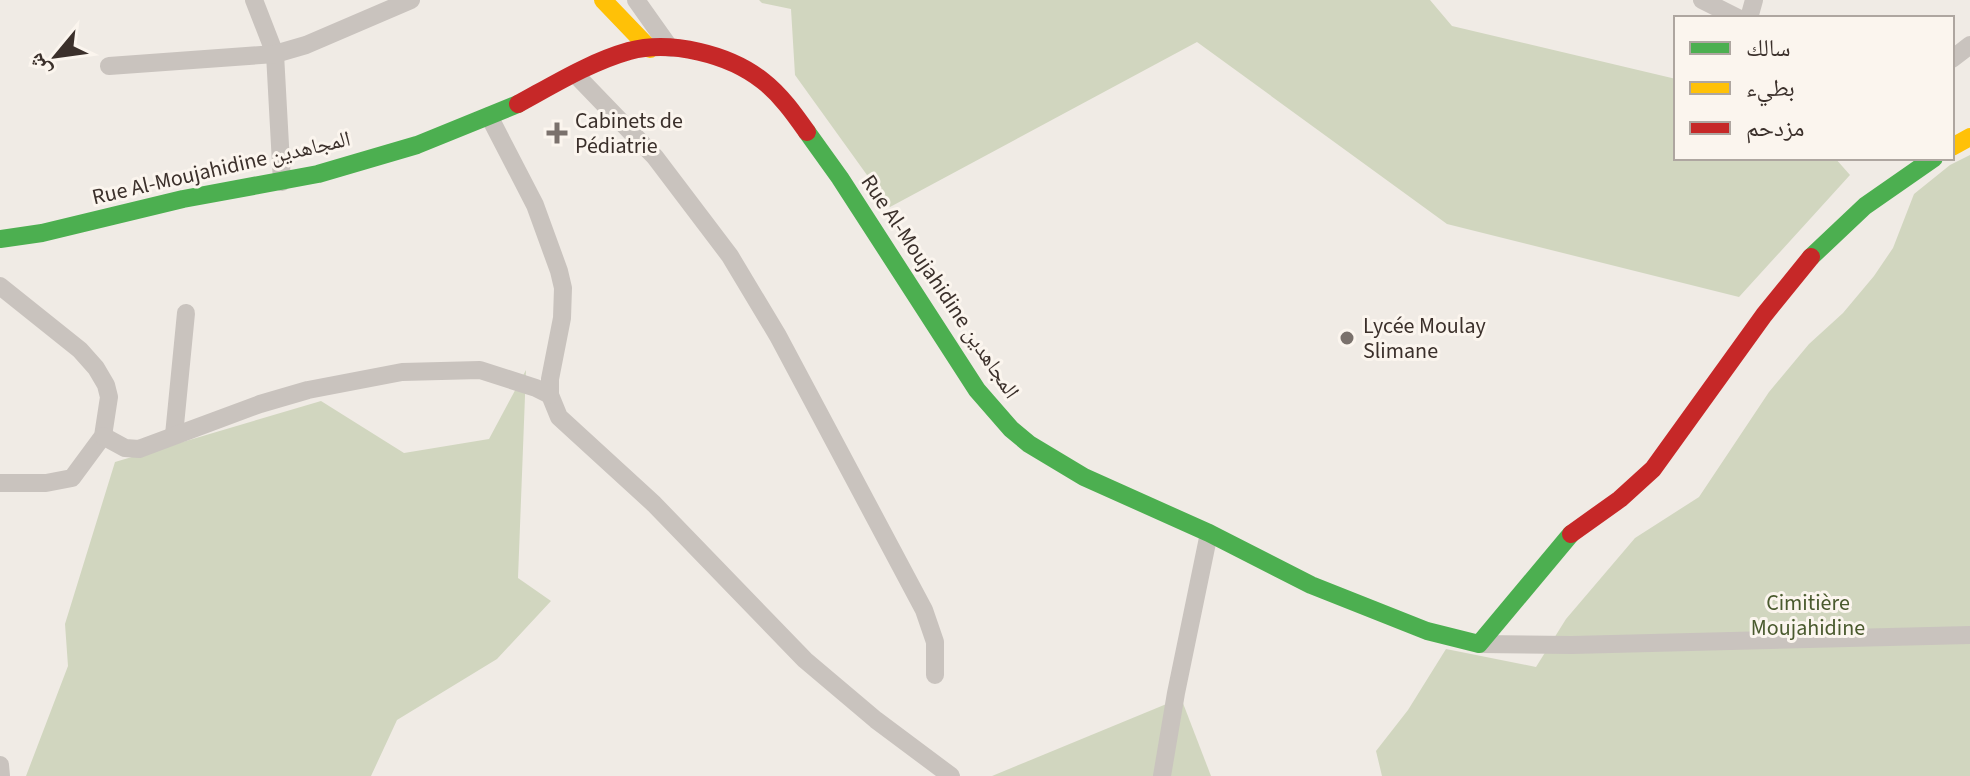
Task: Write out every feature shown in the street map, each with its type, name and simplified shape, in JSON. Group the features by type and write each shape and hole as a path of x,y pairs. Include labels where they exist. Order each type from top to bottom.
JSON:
{"street":[{"path":"254,0 275,54 282,182"},
{"path":"109,66 275,54 306,45 411,0"},
{"path":"603,0 650,49"},
{"path":"636,0 670,48"},
{"path":"1702,0 1734,16"},
{"path":"1954,57 1970,45"},
{"name":"Rue Al-Moujahidine المجاهدين","path":"0,239 42,233 183,199 318,174 427,142 630,51 670,48 711,55 742,68 767,84 787,106 840,178 977,390 1011,429 1052,459 1084,477 1209,533 1311,585 1427,631 1479,644 1572,645 1970,635"},
{"path":"575,74 677,182 762,307 924,610 935,642 935,675"},
{"path":"489,116 535,205 563,288 562,318 550,379 550,395 559,417 654,504 789,645 858,705 951,776"},
{"path":"1479,644 1565,539 1620,499 1660,461 1764,315 1809,259 1865,206 1931,160"},
{"path":"0,286 80,350 96,368 109,397 103,436 69,480 0,483"},
{"path":"174,435 186,313"},
{"path":"103,436 125,448 139,449 248,408 308,390 402,372 480,370 550,395"},
{"path":"1162,776 1209,533"},
{"path":"0,765 1,776"}],"green space":[{"path":"759,0 1430,0 1452,26 1674,79 1674,160 1837,160 1850,175 1739,297 1447,224 1197,42 890,207 795,75 791,9"},
{"name":"Cimitière Moujahidine","path":"1970,155 1970,776 1382,776 1376,751 1408,710 1446,649 1536,667 1566,619 1635,538 1699,497 1769,392 1809,344 1843,313 1874,276 1893,248 1914,194 1950,165"},
{"path":"526,370 518,578 551,601 497,659 397,720 371,776 26,776 68,666 65,624 115,462 321,401 404,453 489,439"},
{"path":"1181,698 1211,776 992,776"}],"traffic: fast":[{"path":"0,239 42,233 183,199 318,174 417,145 518,104"},
{"path":"807,132 977,390 1011,429 1029,444 1084,477 1209,533 1311,585 1427,631 1479,644 1571,534"},
{"path":"1811,257 1865,206 1931,160"}],"traffic: slow":[{"path":"603,0 650,49"},
{"path":"1954,146 1970,137"}],"traffic: jam":[{"path":"518,104 600,61 629,51 663,47 699,52 734,63 776,92 807,132"},
{"path":"1571,534 1620,499 1653,469 1764,315 1811,257"}],"place":[{"name":"Cabinets de Pédiatrie","path":"557,133"},
{"name":"Lycée Moulay Slimane","path":"1347,338"}]}
